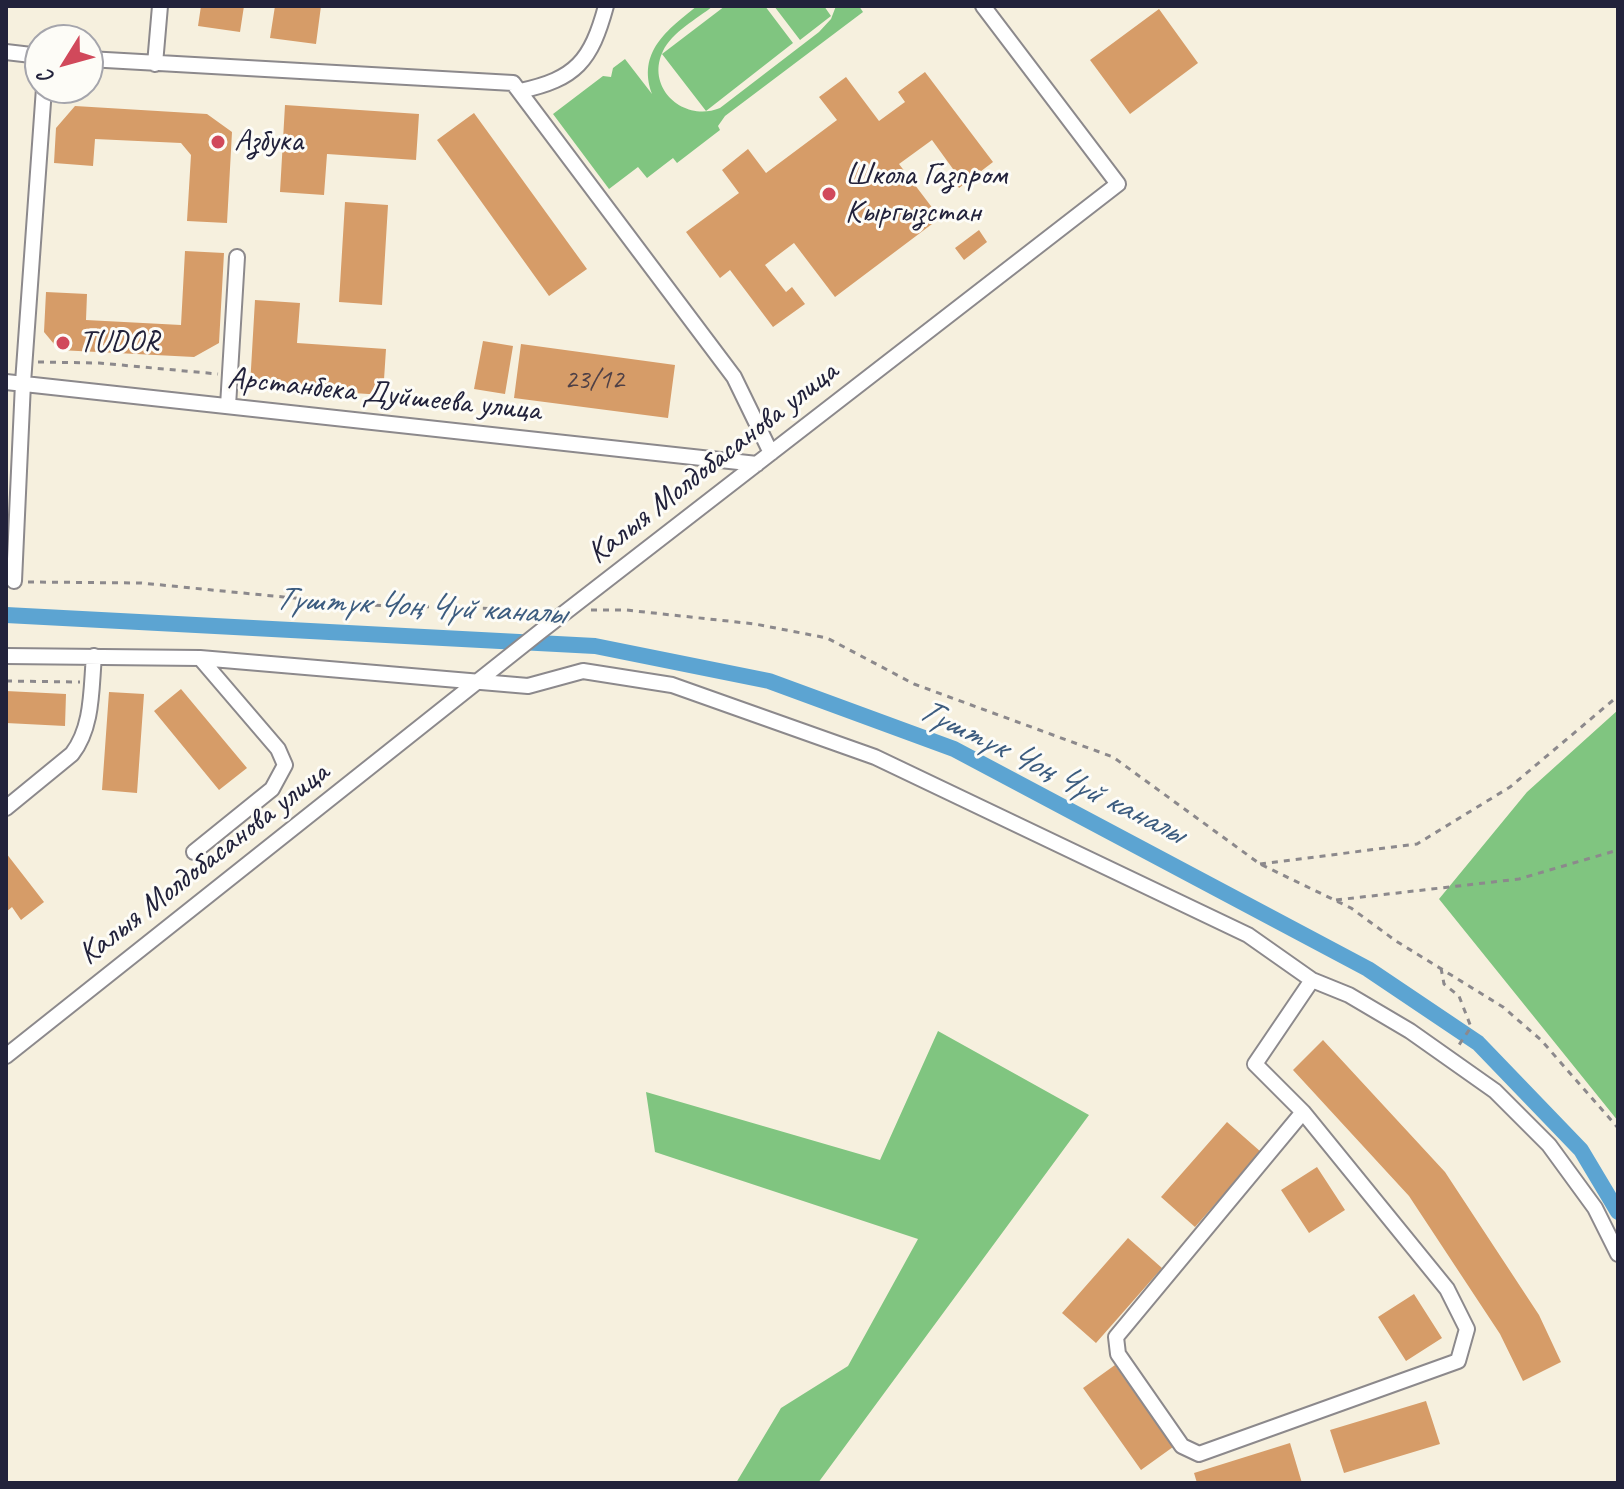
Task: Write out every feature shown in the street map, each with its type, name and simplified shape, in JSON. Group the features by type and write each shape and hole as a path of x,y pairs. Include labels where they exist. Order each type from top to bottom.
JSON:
{"street":[{"path":"155,64 160,6"},
{"path":"520,91 555,83 577,70 598,34 606,6"},
{"name":"Калыя Молдобасанова улица","path":"6,1056 541,631 1118,184 983,6"},
{"path":"104,60 513,83 734,377 771,453"},
{"path":"14,581 24,362 43,104"},
{"path":"228,406 237,257"},
{"name":"Арстанбека Дуйшеева улица","path":"6,382 757,464"},
{"path":"6,656 200,658 528,686 583,671 672,685 875,757 1248,935 1312,980 1349,995 1410,1031 1518,1112 1574,1176 1618,1254"},
{"path":"6,808 72,754 80,743 88,718 94,656"},
{"path":"194,852 272,789 285,765 278,749 200,658"},
{"path":"1303,1112 1116,1337 1118,1354 1182,1446 1199,1454 1458,1361 1467,1329 1447,1289 1303,1112 1255,1064 1312,980"}],"path":[{"path":"24,362 99,363 230,375"},
{"path":"6,681 91,683"},
{"path":"1260,864 1417,844 1510,787 1618,696"},
{"path":"1336,900 1519,879 1618,850"},
{"path":"1441,968 1444,984 1459,996 1471,1027 1457,1047"}],"green space":[{"path":"697,6 713,6 667,44 659,65 659,78 671,99 693,111 720,108 819,32 831,19 836,6 859,6 863,12 725,116 718,126 720,130 677,163 673,158 647,178 638,167 609,189 553,114 603,76 611,77 613,68 625,59 652,94 648,66 652,54 666,33"},
{"path":"725,6 765,6 793,43 706,111 662,54"},
{"path":"774,6 824,6 831,16 800,40"},
{"path":"1618,710 1618,1121 1439,899 1527,792"},
{"path":"938,1031 1089,1115 818,1483 736,1483 781,1408 848,1366 918,1239 655,1152 646,1092 880,1160"}],"building":[{"path":"201,6 244,6 240,32 198,26"},
{"path":"275,6 321,6 316,44 270,38"},
{"path":"1159,9 1198,63 1130,114 1090,60"},
{"path":"925,72 993,162 959,188 948,173 953,169 932,140 899,164 940,218 835,297 794,243 765,265 786,292 792,287 805,304 773,327 730,270 720,278 686,232 739,193 722,170 748,149 766,173 837,120 819,97 846,77 879,121 905,102 898,92"},
{"path":"285,105 419,114 416,160 327,154 324,195 280,192"},
{"path":"75,106 207,114 232,132 227,223 187,221 191,155 181,143 95,139 93,166 54,163 56,128"},
{"path":"474,113 587,269 549,296 437,140"},
{"path":"345,202 388,205 382,305 339,302"},
{"path":"979,230 987,242 964,260 955,248"},
{"path":"185,251 224,253 219,343 194,357 59,350 44,332 46,292 87,294 86,320 181,325"},
{"path":"255,300 300,303 297,343 386,349 383,395 250,386"},
{"path":"483,341 513,346 505,394 474,389"},
{"path":"521,344 675,365 668,418 514,398"},
{"path":"181,689 247,768 219,790 154,711"},
{"path":"6,691 66,694 65,726 6,723"},
{"path":"109,692 144,694 137,793 102,790"},
{"path":"6,853 44,902 21,920 12,907 6,912"},
{"path":"1323,1040 1445,1172 1539,1315 1561,1362 1523,1381 1500,1334 1409,1196 1293,1070"},
{"path":"1227,1122 1261,1152 1195,1227 1161,1197"},
{"path":"1317,1167 1345,1210 1309,1233 1281,1190"},
{"path":"1128,1238 1162,1268 1096,1343 1062,1313"},
{"path":"1414,1294 1442,1338 1406,1361 1378,1317"},
{"path":"1115,1365 1173,1447 1141,1470 1083,1388"},
{"path":"1426,1401 1440,1444 1344,1473 1330,1430"},
{"path":"1290,1443 1302,1483 1197,1483 1194,1473"}],"waterway":[{"name":"Түштүк Чоң Чүй каналы","path":"6,615 595,646 769,681 954,749 1368,969 1478,1043 1581,1150 1618,1212"}],"place":[{"name":"Азбука","path":"218,142"},
{"name":"Школа Газпром Кыргызстан","path":"829,194"},
{"name":"TUDOR","path":"63,343"}]}
